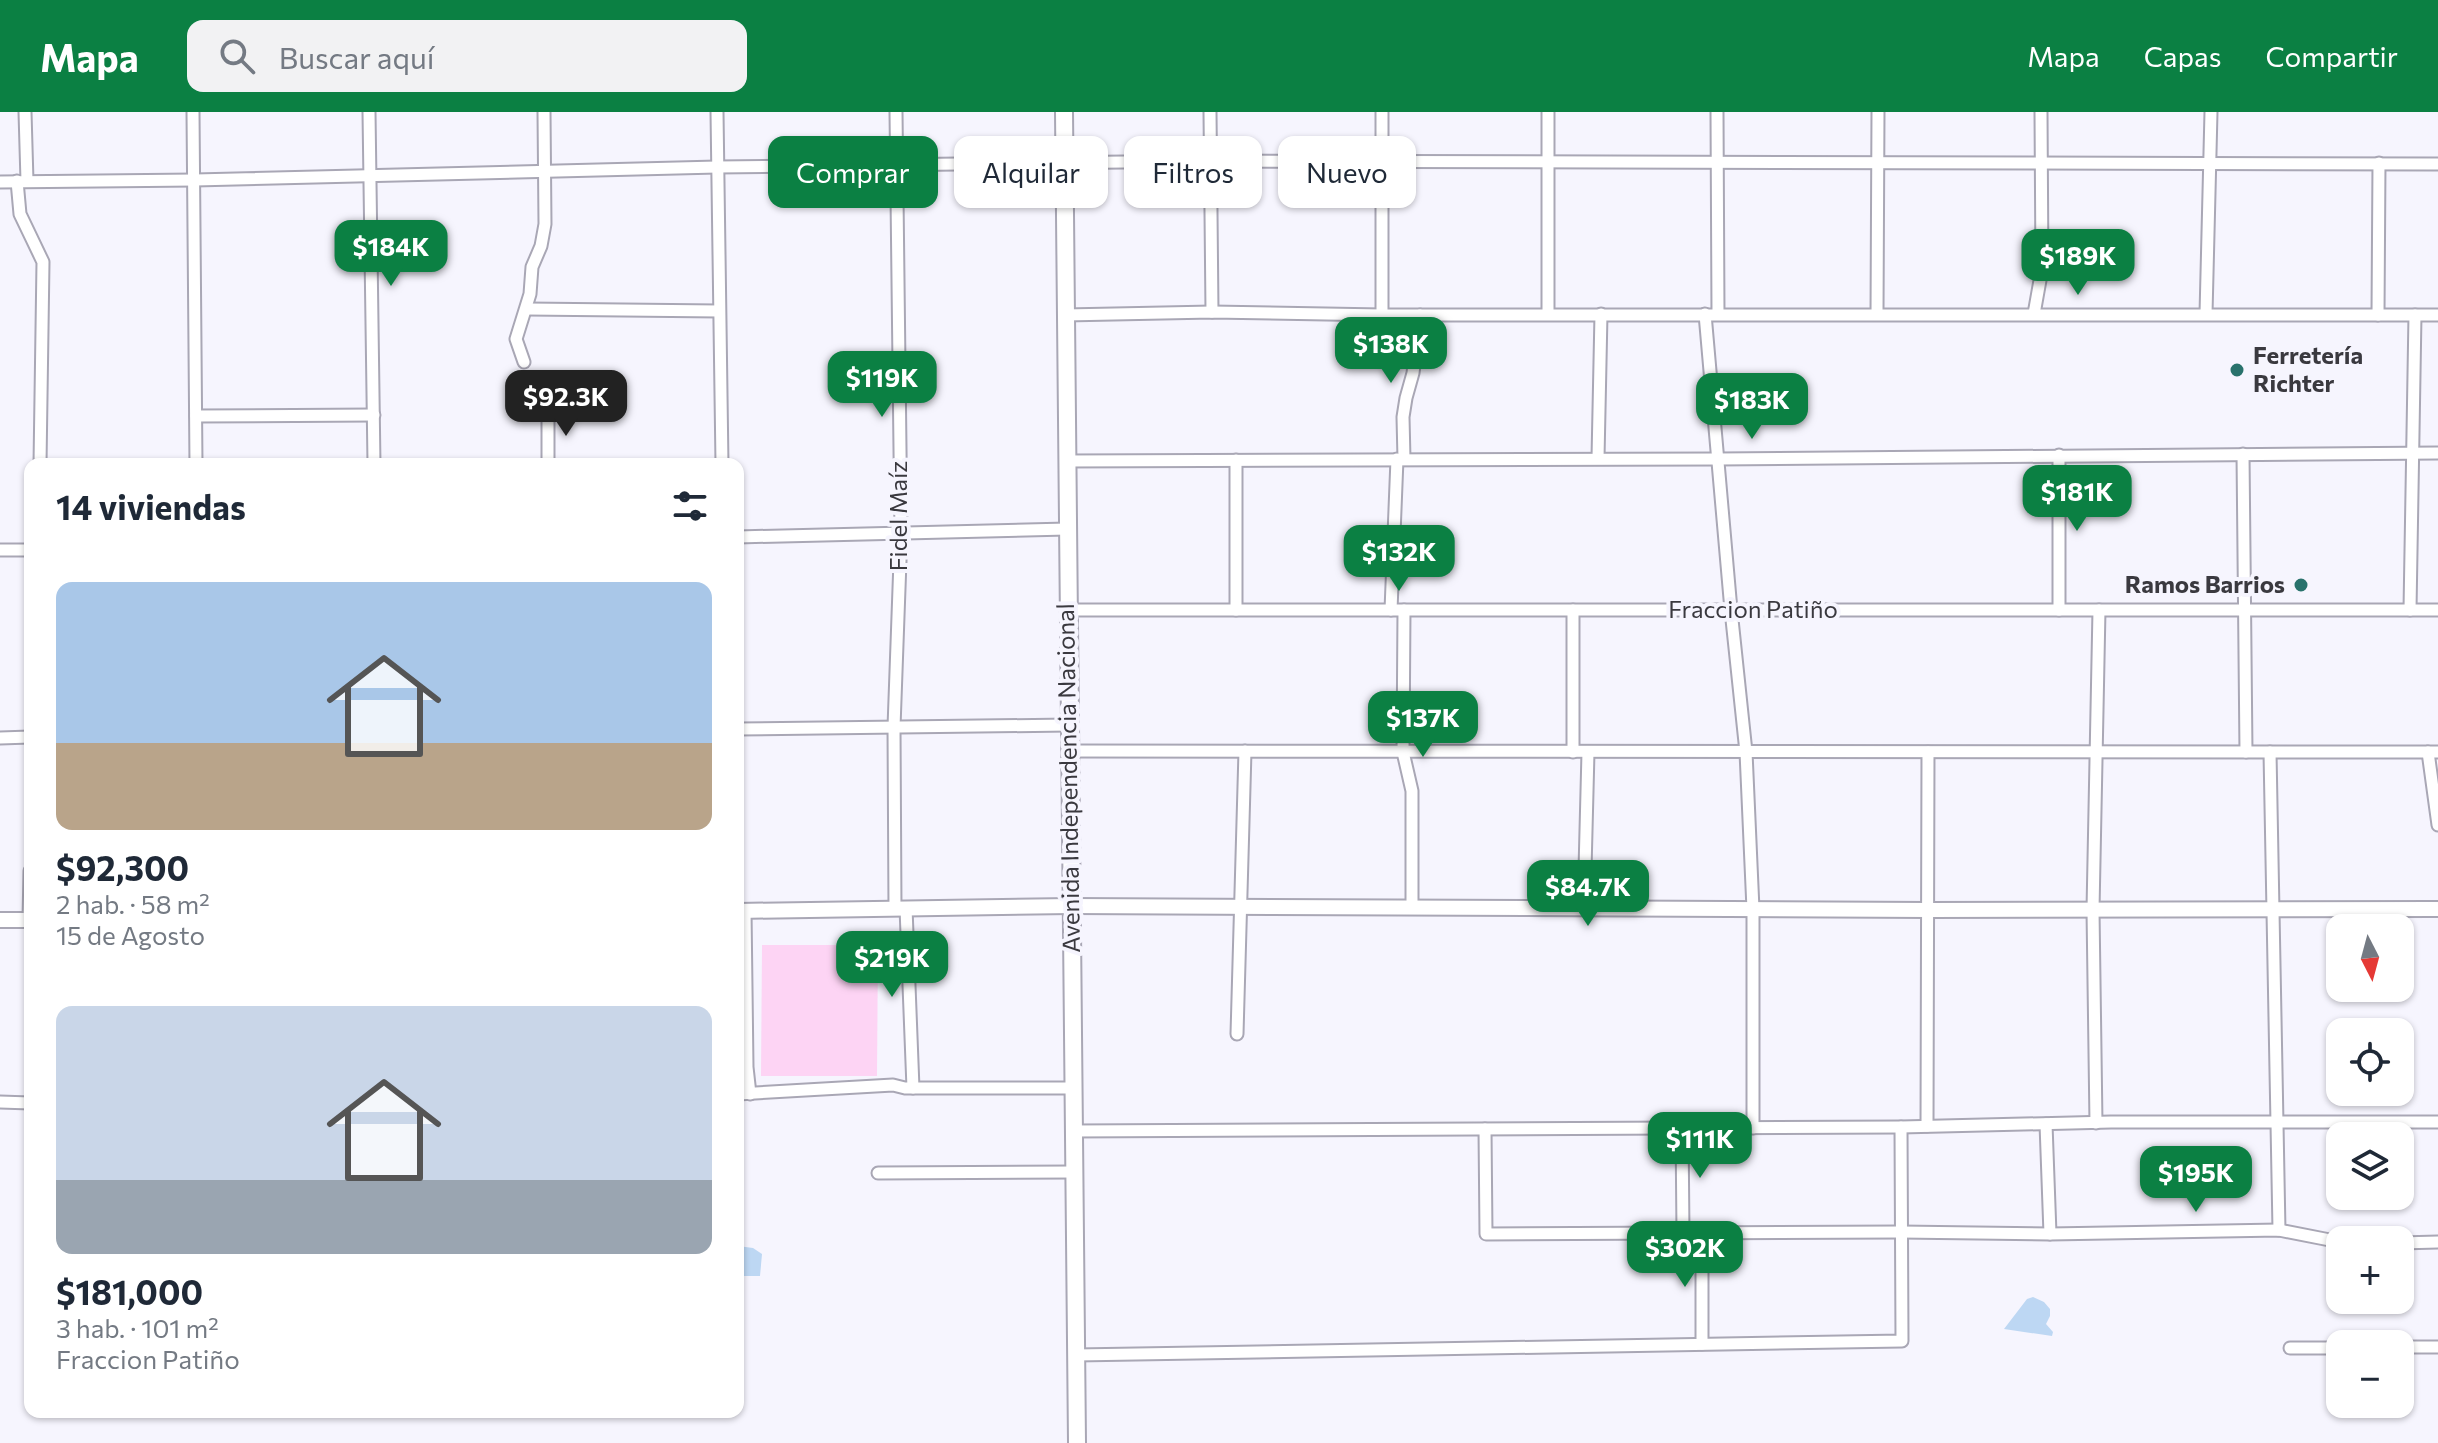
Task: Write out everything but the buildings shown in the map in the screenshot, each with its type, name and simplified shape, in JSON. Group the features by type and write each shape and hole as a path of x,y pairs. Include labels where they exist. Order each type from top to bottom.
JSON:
{"main road":[{"name":"Avenida Independencia Nacional","path":"1064,112 1064,136"},
{"name":"Avenida Independencia Nacional","path":"1064,208 1077,1443"}],"street":[{"path":"25,112 20,214 43,262 40,458"},
{"path":"193,112 196,458"},
{"path":"369,112 374,458"},
{"path":"524,362 516,339 527,309 532,267 541,246 545,224 544,112"},
{"path":"717,112 722,458"},
{"name":"Fidel Maíz","path":"896,112 896,136"},
{"path":"1210,112 1210,136"},
{"path":"1382,112 1382,136"},
{"path":"1548,112 1548,314"},
{"path":"1717,112 1711,314 1718,459 1746,752 1753,909 1753,1128"},
{"path":"1877,314 1878,112"},
{"path":"2034,314 2042,269 2041,112"},
{"path":"2206,314 2211,112"},
{"path":"1416,163 2040,161 2438,164"},
{"path":"2378,315 2379,163"},
{"path":"0,182 768,166"},
{"name":"Fidel Maíz","path":"896,208 901,533 894,727 900,908 913,1088"},
{"path":"1211,208 1212,312"},
{"path":"1382,208 1382,315"},
{"path":"527,309 719,311"},
{"path":"1065,315 1212,312 1382,315 2438,315"},
{"path":"1598,458 1601,314"},
{"path":"1391,610 1403,417 1413,373 1420,315"},
{"path":"2410,610 2415,315"},
{"path":"548,412 548,458"},
{"path":"196,416 374,415"},
{"path":"1066,461 2438,453"},
{"path":"2243,454 2246,752"},
{"path":"2059,455 2059,610"},
{"path":"1236,460 1236,610"},
{"path":"744,537 1067,529"},
{"path":"0,550 24,550"},
{"name":"Fraccion Patiño","path":"1067,610 2438,610"},
{"path":"1404,610 1403,752 1412,791 1412,908"},
{"path":"1573,610 1573,752"},
{"path":"2096,1123 2093,910 2099,610"},
{"path":"744,729 1069,725"},
{"path":"0,738 24,737"},
{"path":"1069,751 2433,752 2438,825"},
{"path":"1237,1034 1245,751"},
{"path":"1584,909 1588,752"},
{"path":"1927,1126 1928,752"},
{"path":"2270,752 2279,1230"},
{"path":"744,910 1071,906 2438,909"},
{"path":"0,920 24,920"},
{"path":"744,988 747,1067 744,1094 893,1085 913,1088 1073,1088"},
{"path":"0,1102 24,1103"},
{"path":"1073,1131 2438,1122"},
{"path":"2046,1124 2050,1234"},
{"path":"1076,1355 1902,1341 1901,1127"},
{"path":"1682,1128 1683,1233"},
{"path":"1485,1129 1486,1234 2050,1234 2279,1230 2326,1239"},
{"path":"878,1173 1074,1172"},
{"path":"1702,1233 1702,1344"},
{"path":"2414,1243 2438,1242"},
{"path":"2414,1347 2438,1347"},
{"path":"2290,1348 2326,1348"}],"shaded area":[{"path":"762,945 878,945 877,1076 761,1076"}],"water":[{"path":"744,1247 762,1254 760,1276 744,1276"},
{"path":"2033,1297 2050,1309 2046,1324 2053,1332 2052,1336 2004,1329 2027,1299"}],"place":[{"name":"Ferretería Richter","path":"2237,370"},
{"name":"Ramos Barrios","path":"2301,585"}]}
